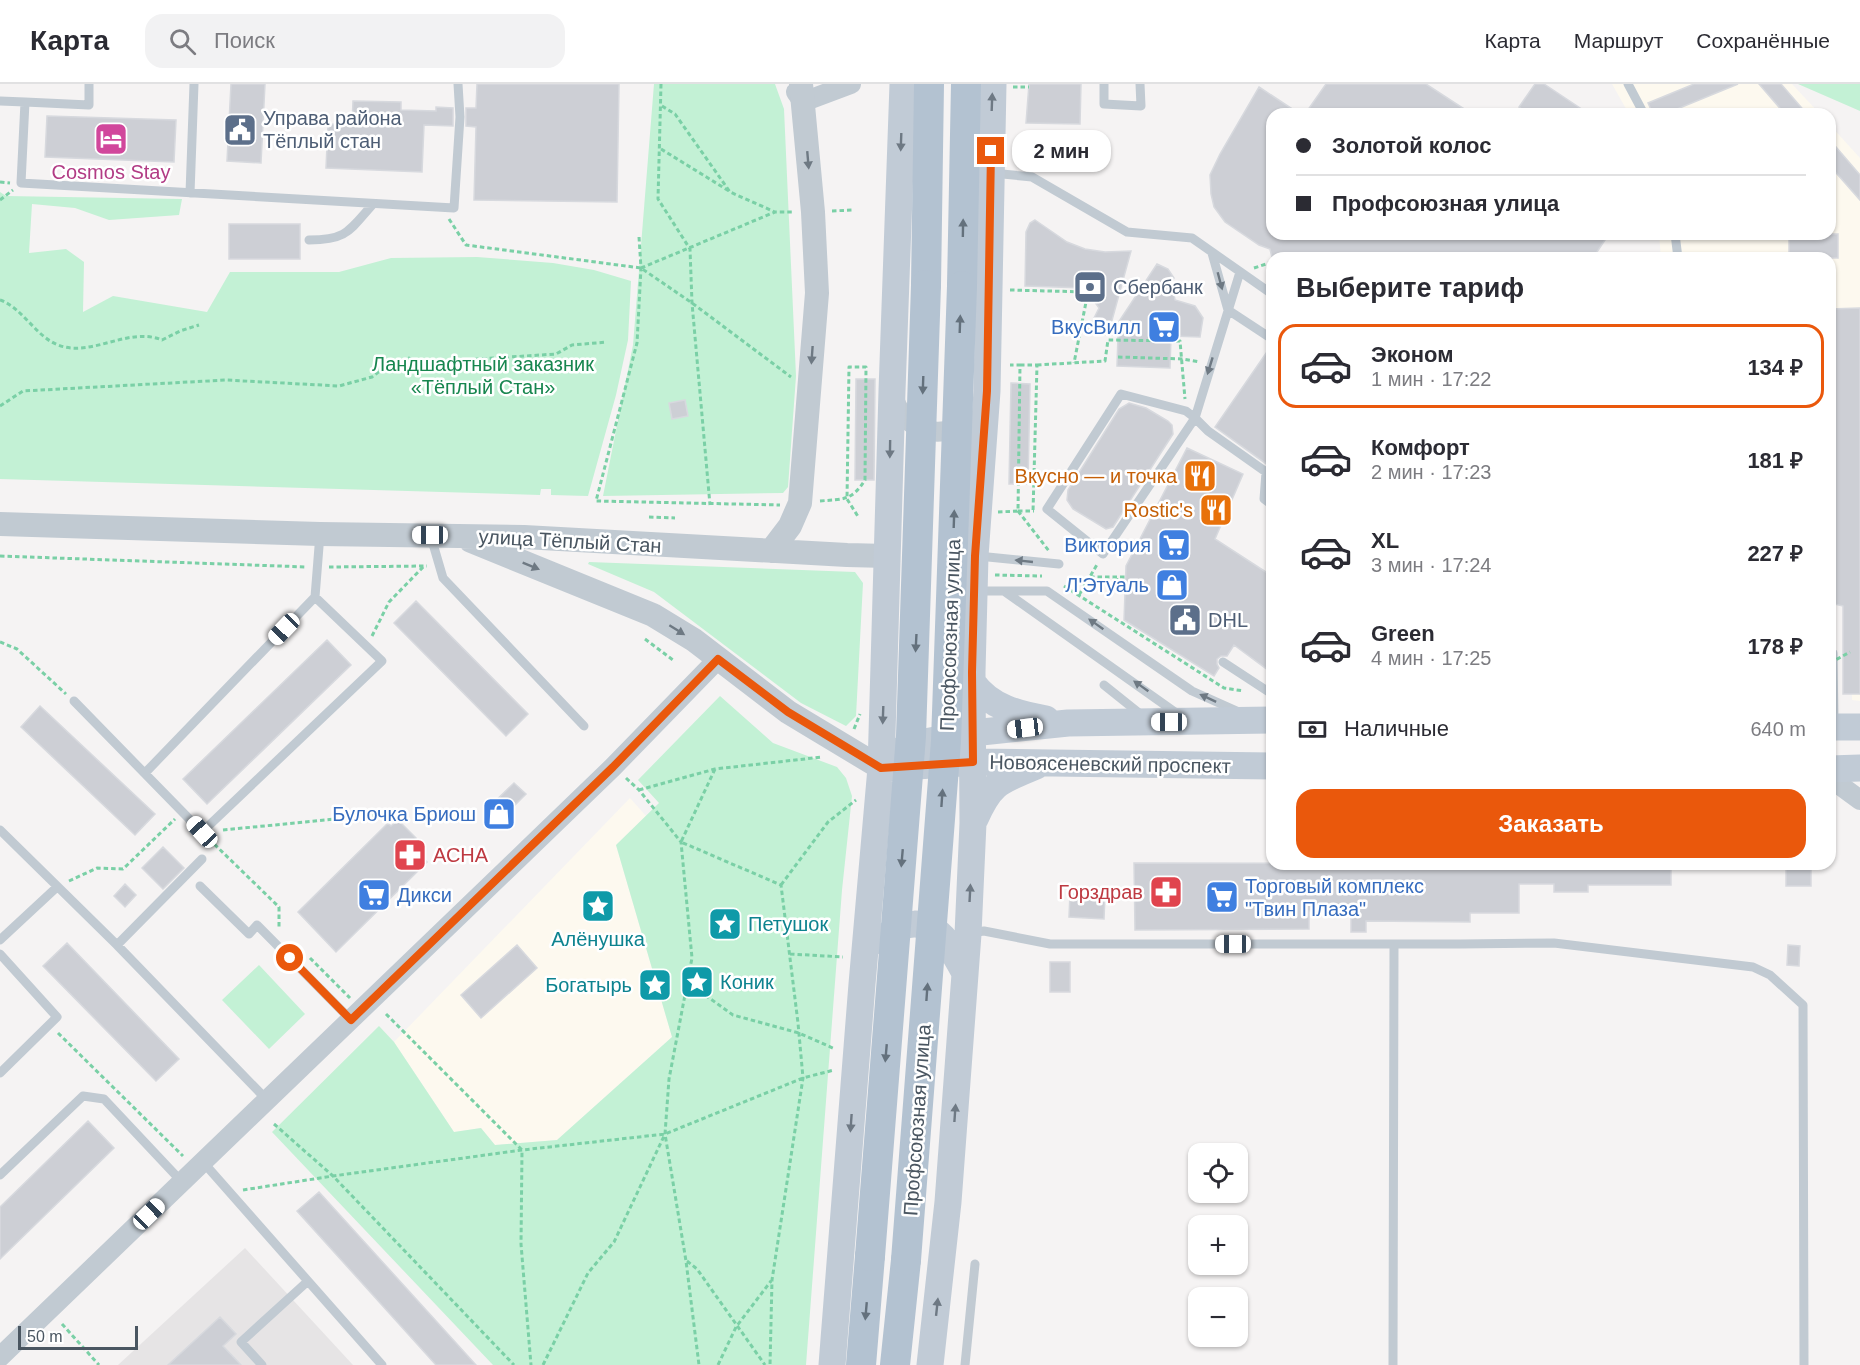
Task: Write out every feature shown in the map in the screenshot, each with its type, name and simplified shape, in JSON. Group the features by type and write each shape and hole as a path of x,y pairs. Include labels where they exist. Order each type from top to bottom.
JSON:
{"main road":[{"path":"832,1365 894,607 887,556 903,84"},
{"name":"Профсоюзная улица","path":"861,1365 911,736 926,285 929,84"},
{"name":"Профсоюзная улица","path":"895,1365 906,1260 946,741 962,286 966,84"},
{"name":"Профсоюзная улица","path":"930,1365 948,1202 968,934 973,823 972,683 982,570 990,173 999,85"},
{"path":"887,556 982,570"},
{"path":"972,683 979,692 1009,711 1068,723"},
{"name":"Новоясеневский проспект","path":"881,768 899,751 925,742 972,733 1068,723 1264,720"},
{"name":"Новоясеневский проспект","path":"881,768 973,762 1266,766"},
{"path":"973,823 990,789 1012,776 1045,762"},
{"path":"1836,769 1860,768"},
{"path":"862,984 874,953 888,933 905,924 926,925 944,939 965,973"}],"street":[{"path":"771,551 790,526 800,503 817,293 813,212 798,90 851,84"},
{"path":"891,391 902,416 914,427 928,431 945,431 961,426 972,417 987,391"},
{"name":"улица Тёплый Стан","path":"0,524 320,534 524,537 887,556"},
{"path":"458,536 653,615 694,640 788,712 881,768"},
{"path":"0,1356 268,1101 613,767 718,659"},
{"path":"1836,782 1860,800"}],"lane":[{"path":"0,101 89,105 89,84"},
{"path":"190,193 194,84"},
{"path":"25,102 21,183 454,208 460,117 458,84"},
{"path":"1104,84 1104,104 1141,106 1140,84"},
{"path":"1628,84 1641,108"},
{"path":"990,173 1032,177 1126,232 1192,238 1266,290"},
{"path":"309,240 329,240 345,234 373,204"},
{"path":"1212,253 1228,310 1266,335"},
{"path":"1240,272 1195,418 1103,554 1047,509 1121,394 1186,411 1195,418 1208,431 1266,472 1264,499 1266,500"},
{"path":"145,773 315,597 320,534"},
{"path":"430,535 443,578 584,726"},
{"path":"945,590 982,570 1059,564"},
{"path":"982,570 1003,591 1148,691 1188,722"},
{"path":"894,607 925,590"},
{"path":"1003,591 1047,591 1192,691 1264,720"},
{"path":"74,701 202,832 382,661 315,597"},
{"path":"1223,662 1266,690"},
{"path":"1836,681 1841,727"},
{"path":"1104,685 1150,722"},
{"path":"0,830 117,945 268,1101"},
{"path":"117,945 202,859"},
{"path":"200,886 249,934 257,925 351,1020"},
{"path":"0,940 57,887"},
{"path":"968,934 984,931 1050,944 1554,943 1753,967 1770,975 1803,1005 1804,1365"},
{"path":"1393,1365 1394,944"},
{"path":"0,954 57,1017 0,1073"},
{"path":"0,1175 83,1096 104,1099 183,1182"},
{"path":"204,1162 382,1365"},
{"path":"965,1365 975,1264"},
{"path":"262,1365 241,1342 308,1281"}],"path":[{"path":"662,84 658,199 690,249 692,303 710,505"},
{"path":"999,85 1029,87"},
{"path":"661,106 675,114 730,192"},
{"path":"660,148 730,192 775,212"},
{"path":"442,207 466,245 641,268 692,303 797,382"},
{"path":"825,211 852,210"},
{"path":"641,268 775,212 795,212"},
{"path":"639,237 641,268 637,343 596,501 787,505"},
{"path":"1010,290 1088,292 1074,363"},
{"path":"0,300 18,312 44,337 58,345 75,348 150,335 162,340 199,325"},
{"path":"1126,340 1127,335"},
{"path":"1157,336 1158,341"},
{"path":"1010,365 1105,361 1108,340 1180,341 1186,411"},
{"path":"0,406 23,392 35,391 226,380 339,386 372,377 385,367 401,363 409,358 418,363 545,355 556,354 572,345 607,342"},
{"path":"1118,357 1182,358 1211,364"},
{"path":"1020,365 1018,511 1059,564"},
{"path":"1033,512 1037,365"},
{"path":"819,501 847,499 858,492 865,480 866,367 849,367 847,499 859,518"},
{"path":"994,512 1033,512 1047,509"},
{"path":"650,517 675,518"},
{"path":"1079,595 1103,554"},
{"path":"0,556 317,567 440,566"},
{"path":"366,646 389,602 424,566"},
{"path":"982,570 1047,577"},
{"path":"1090,577 1126,577"},
{"path":"1113,577 1124,585"},
{"path":"1055,581 1224,688 1253,693"},
{"path":"645,639 673,660"},
{"path":"0,642 17,649 74,701"},
{"path":"1836,660 1850,652"},
{"path":"639,790 715,769 830,756"},
{"path":"613,767 639,790 681,842 781,885"},
{"path":"699,1365 686,1261 665,1134 669,1079 692,958 681,842 715,769"},
{"path":"770,1365 772,1280 803,1078 781,885 828,822 856,800"},
{"path":"57,887 97,868 123,869 183,812"},
{"path":"202,832 397,813"},
{"path":"202,832 279,907 279,928 286,936"},
{"path":"303,951 351,999"},
{"path":"790,954 843,957"},
{"path":"687,982 733,1015 799,1033 835,1049"},
{"path":"386,1014 522,1150 520,1244 531,1365"},
{"path":"50,1024 183,1156"},
{"path":"230,1192 522,1150 665,1134 803,1078 834,1070"},
{"path":"274,1124 333,1176 514,1365"},
{"path":"543,1365 588,1273 614,1242 665,1134"},
{"path":"686,1261 697,1269 765,1365"},
{"path":"718,1365 736,1327 772,1280"},
{"path":"62,1324 99,1365"}],"shaded area":[{"path":"1612,84 1792,84 1814,108 1626,108"},
{"path":"1836,132 1860,158 1860,701 1852,700 1850,601 1836,604 1836,252 1660,252 1660,240 1836,240"},
{"path":"630,798 646,816 616,845 672,1037 557,1140 495,1145 481,1128 454,1132 394,1042"},
{"path":"245,1248 353,1365 118,1365"}],"green space":[{"path":"654,84 775,84 784,109 796,376 788,487 783,493 603,496 633,345"},
{"path":"1798,84 1860,84 1860,111"},
{"name":"Ландшафтный заказник «Тёплый Стан»","path":"0,192 6,196 182,199 179,215 109,220 75,208 32,204 29,253 66,249 84,262 83,312 113,296 207,312 230,272 339,272 391,258 477,257 553,263 594,270 631,281 628,340 616,395 588,496 551,495 551,489 541,489 540,495 0,479"},
{"path":"589,562 855,572 863,583 856,716 846,726 801,703 654,592 588,564"},
{"path":"720,696 773,743 837,767 846,778 852,796 842,890 806,1365 493,1365 272,1132 379,1026 394,1042 454,1132 481,1128 495,1145 557,1140 672,1037 616,845 659,803 638,780"},
{"path":"259,965 305,1014 269,1049 222,1000"}],"building":[{"path":"231,84 265,84 261,163 227,161"},
{"path":"477,84 619,84 617,202 474,200 476,127 466,126 466,108 476,108"},
{"path":"1029,84 1081,84 1080,124 1026,123"},
{"path":"1326,84 1426,84 1463,108 1309,108"},
{"path":"1535,84 1544,84 1580,108 1520,108"},
{"path":"1694,84 1738,84 1680,108 1650,108 1648,103"},
{"path":"1759,84 1781,84 1802,108 1780,108"},
{"path":"1259,87 1291,108 1266,108 1266,240 1605,240 1597,252 1271,252 1270,249 1259,245 1225,222 1214,207 1210,175"},
{"path":"353,101 401,102 401,110 436,111 436,107 453,108 453,126 424,125 422,172 326,168 328,124 352,125"},
{"name":"Cosmos Stay","path":"47,116 176,120 174,162 45,157"},
{"path":"1836,147 1860,175 1860,200 1836,173"},
{"path":"1035,220 1067,242 1085,249 1105,252 1131,251 1108,335 1086,334 1099,308 1085,288 1025,286 1026,232 1030,223"},
{"path":"229,224 300,224 300,259 229,259"},
{"path":"1836,234 1838,234 1838,258 1836,258 1836,252 1789,252 1789,240 1836,240"},
{"path":"1157,264 1168,269 1174,278 1166,291 1174,294 1175,300 1195,306 1203,318 1200,337 1171,336 1170,368 1117,366 1118,335 1110,335"},
{"path":"1860,308 1860,694 1843,694 1843,606 1836,604 1836,309"},
{"path":"1266,353 1266,464 1215,427"},
{"path":"856,379 875,379 874,480 855,480"},
{"path":"1011,383 1030,384 1028,484 1009,484"},
{"path":"685,400 688,416 672,419 669,403"},
{"path":"1129,403 1146,408 1168,421 1172,425 1173,434 1113,527 1106,529 1073,509 1067,500 1068,490 1119,409"},
{"path":"1187,448 1243,474 1215,539 1266,572 1266,669 1234,645 1227,656 1217,659 1219,668 1214,676 1124,620 1126,566"},
{"path":"416,601 528,714 506,736 394,623"},
{"path":"327,640 351,665 207,804 183,779"},
{"path":"40,706 155,814 135,835 21,727"},
{"path":"514,783 526,794 499,821 487,809"},
{"path":"398,820 416,838 410,845 427,862 336,952 298,912 388,823 391,826"},
{"path":"163,847 184,868 163,889 142,868"},
{"path":"1134,863 1266,863 1266,870 1671,870 1671,885 1588,885 1588,892 1554,892 1554,884 1519,884 1519,913 1470,913 1470,922 1366,921 1366,932 1351,932 1351,911 1309,911 1309,929 1135,930"},
{"path":"1786,870 1811,870 1811,886 1786,886"},
{"path":"125,884 136,895 125,907 114,896"},
{"path":"1070,894 1105,895 1104,919 1069,917"},
{"path":"67,943 179,1059 156,1081 43,966"},
{"path":"517,945 537,968 481,1018 461,995"},
{"path":"1788,945 1800,946 1799,966 1787,965"},
{"path":"1050,962 1070,962 1070,992 1050,992"},
{"path":"88,1121 114,1148 0,1259 0,1207"},
{"path":"319,1192 476,1365 436,1365 297,1211"},
{"path":"220,1317 236,1334 223,1346 241,1365 168,1365"}],"place":[{"name":"Управа района Тёплый стан","path":"240,130"},
{"name":"Cosmos Stay","path":"111,139"},
{"name":"Сбербанк","path":"1090,287"},
{"name":"ВкусВилл","path":"1164,327"},
{"name":"Вкусно — и точка","path":"1200,476"},
{"name":"Rostic's","path":"1216,510"},
{"name":"Виктория","path":"1174,545"},
{"name":"Л'Этуаль","path":"1172,585"},
{"name":"DHL","path":"1185,620"},
{"name":"Булочка Бриош","path":"499,814"},
{"name":"АСНА","path":"410,855"},
{"name":"Горздрав","path":"1166,892"},
{"name":"Дикси","path":"374,895"},
{"name":"Торговый комплекс \"Твин Плаза\"","path":"1222,897"},
{"name":"Алёнушка","path":"598,906"},
{"name":"Петушок","path":"725,924"},
{"name":"Коник","path":"697,982"},
{"name":"Богатырь","path":"655,985"}],"route":[{"path":"290,958 351,1020 613,767 718,659 788,712 881,768 973,762 972,672 975,556 987,391 991,151"}]}
